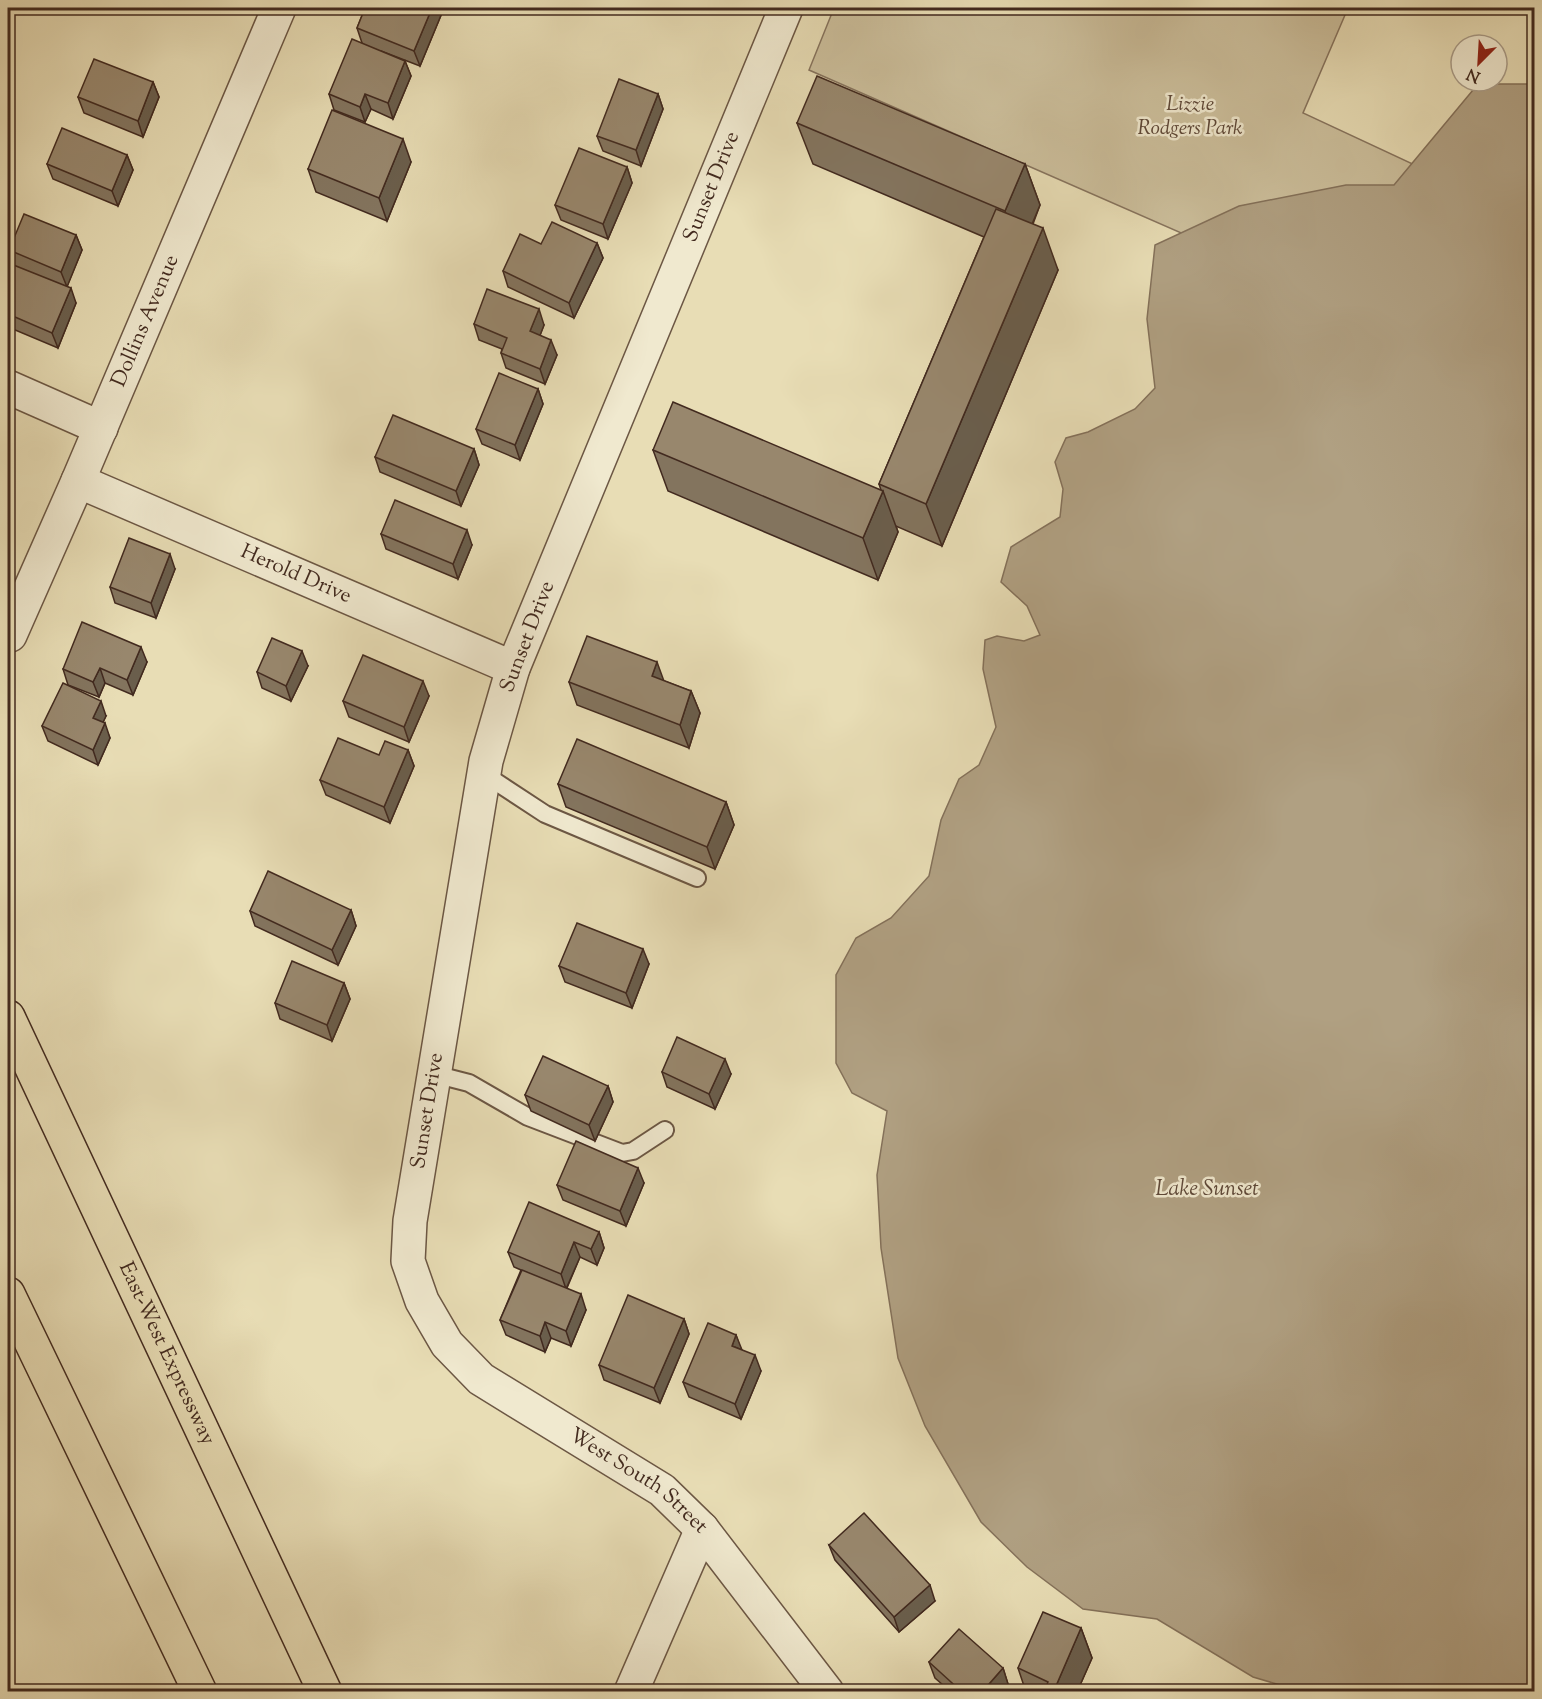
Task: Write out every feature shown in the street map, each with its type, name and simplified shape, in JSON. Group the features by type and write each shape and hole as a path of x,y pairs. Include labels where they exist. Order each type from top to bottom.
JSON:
{"highway":[{"name":"East-West Expressway","path":"8,1006 14,1031 325,1692"},
{"path":"8,1294 200,1692"}],"street":[{"name":"Dollins Avenue","path":"10,635 101,428 279,8"},
{"name":"Sunset Drive","path":"422,1301 408,1260 410,1221 484,774 513,668 786,8"},
{"path":"8,387 101,428"},
{"name":"Herold Drive","path":"78,481 513,668"},
{"name":"West South Street","path":"422,1301 447,1344 481,1379 662,1490 702,1529 827,1692"},
{"path":"631,1692 702,1529"}],"lane":[{"path":"484,774 545,814 697,878"},
{"path":"434,1074 469,1083 528,1117 622,1154 633,1151 665,1130"}],"green space":[{"name":"Lizzie Rodgers Park","path":"834,8 1348,8 1303,113 1522,215 1332,299 809,70"}],"water":[{"name":"Lake Sunset","path":"1509,84 1534,84 1534,1691 1331,1691 1319,1686 1280,1685 1253,1677 1157,1619 1083,1609 1027,1567 981,1522 925,1426 898,1358 881,1248 877,1175 887,1111 852,1093 836,1063 836,975 856,938 891,918 929,876 941,820 959,779 979,765 996,727 983,669 985,640 997,636 1024,641 1040,635 1027,606 1001,582 1011,547 1060,517 1063,489 1055,462 1066,438 1088,432 1135,409 1155,388 1147,319 1155,245 1239,206 1346,185 1394,185 1471,93 1509,93"}],"building":[{"path":"365,8 432,8 414,51 357,28"},
{"path":"352,39 405,61 388,103 365,94 360,107 329,94"},
{"path":"94,59 153,82 138,121 78,97"},
{"path":"817,76 1025,164 1005,211 797,123"},
{"path":"619,79 658,94 636,150 597,136"},
{"path":"332,110 403,139 379,198 308,169"},
{"path":"62,128 127,155 112,191 47,164"},
{"path":"579,148 627,167 603,224 555,205"},
{"path":"996,209 1043,228 926,504 879,484"},
{"path":"24,214 76,235 61,272 9,250"},
{"path":"552,222 597,243 569,303 503,271 520,234 541,244"},
{"path":"11,264 71,288 52,333 8,314 8,273"},
{"path":"487,289 539,309 530,331 551,340 540,369 501,353 507,338 474,324"},
{"path":"499,373 538,389 515,445 476,429"},
{"path":"673,402 883,491 863,538 653,450"},
{"path":"393,415 474,449 456,491 375,457"},
{"path":"395,500 467,530 453,564 381,534"},
{"path":"129,538 170,554 151,603 110,587"},
{"path":"82,622 141,647 127,680 100,668 93,682 63,669"},
{"path":"587,636 657,662 652,676 691,691 680,725 569,682"},
{"path":"272,638 302,651 286,686 257,672"},
{"path":"363,655 423,681 404,727 343,701"},
{"path":"63,683 101,701 93,718 105,723 93,750 42,726"},
{"path":"338,738 379,755 385,741 408,750 384,807 320,780"},
{"path":"577,739 726,802 707,847 558,784"},
{"path":"268,871 351,910 332,950 250,911"},
{"path":"577,923 643,949 626,993 559,966"},
{"path":"292,961 344,983 327,1025 275,1003"},
{"path":"677,1037 725,1059 709,1094 662,1072"},
{"path":"543,1056 608,1086 589,1125 525,1095"},
{"path":"576,1141 638,1168 620,1211 557,1185"},
{"path":"529,1202 599,1232 591,1249 574,1242 561,1274 508,1252"},
{"path":"522,1270 581,1294 566,1331 545,1322 540,1336 500,1320"},
{"path":"628,1295 684,1319 654,1388 599,1365"},
{"path":"708,1323 736,1335 732,1346 755,1355 735,1404 683,1382"},
{"path":"864,1513 930,1585 894,1617 829,1545"},
{"path":"1043,1612 1081,1628 1056,1686 1068,1692 1044,1692 1048,1682 1018,1668"},
{"path":"959,1629 1003,1668 982,1692 962,1692 929,1662"}]}
